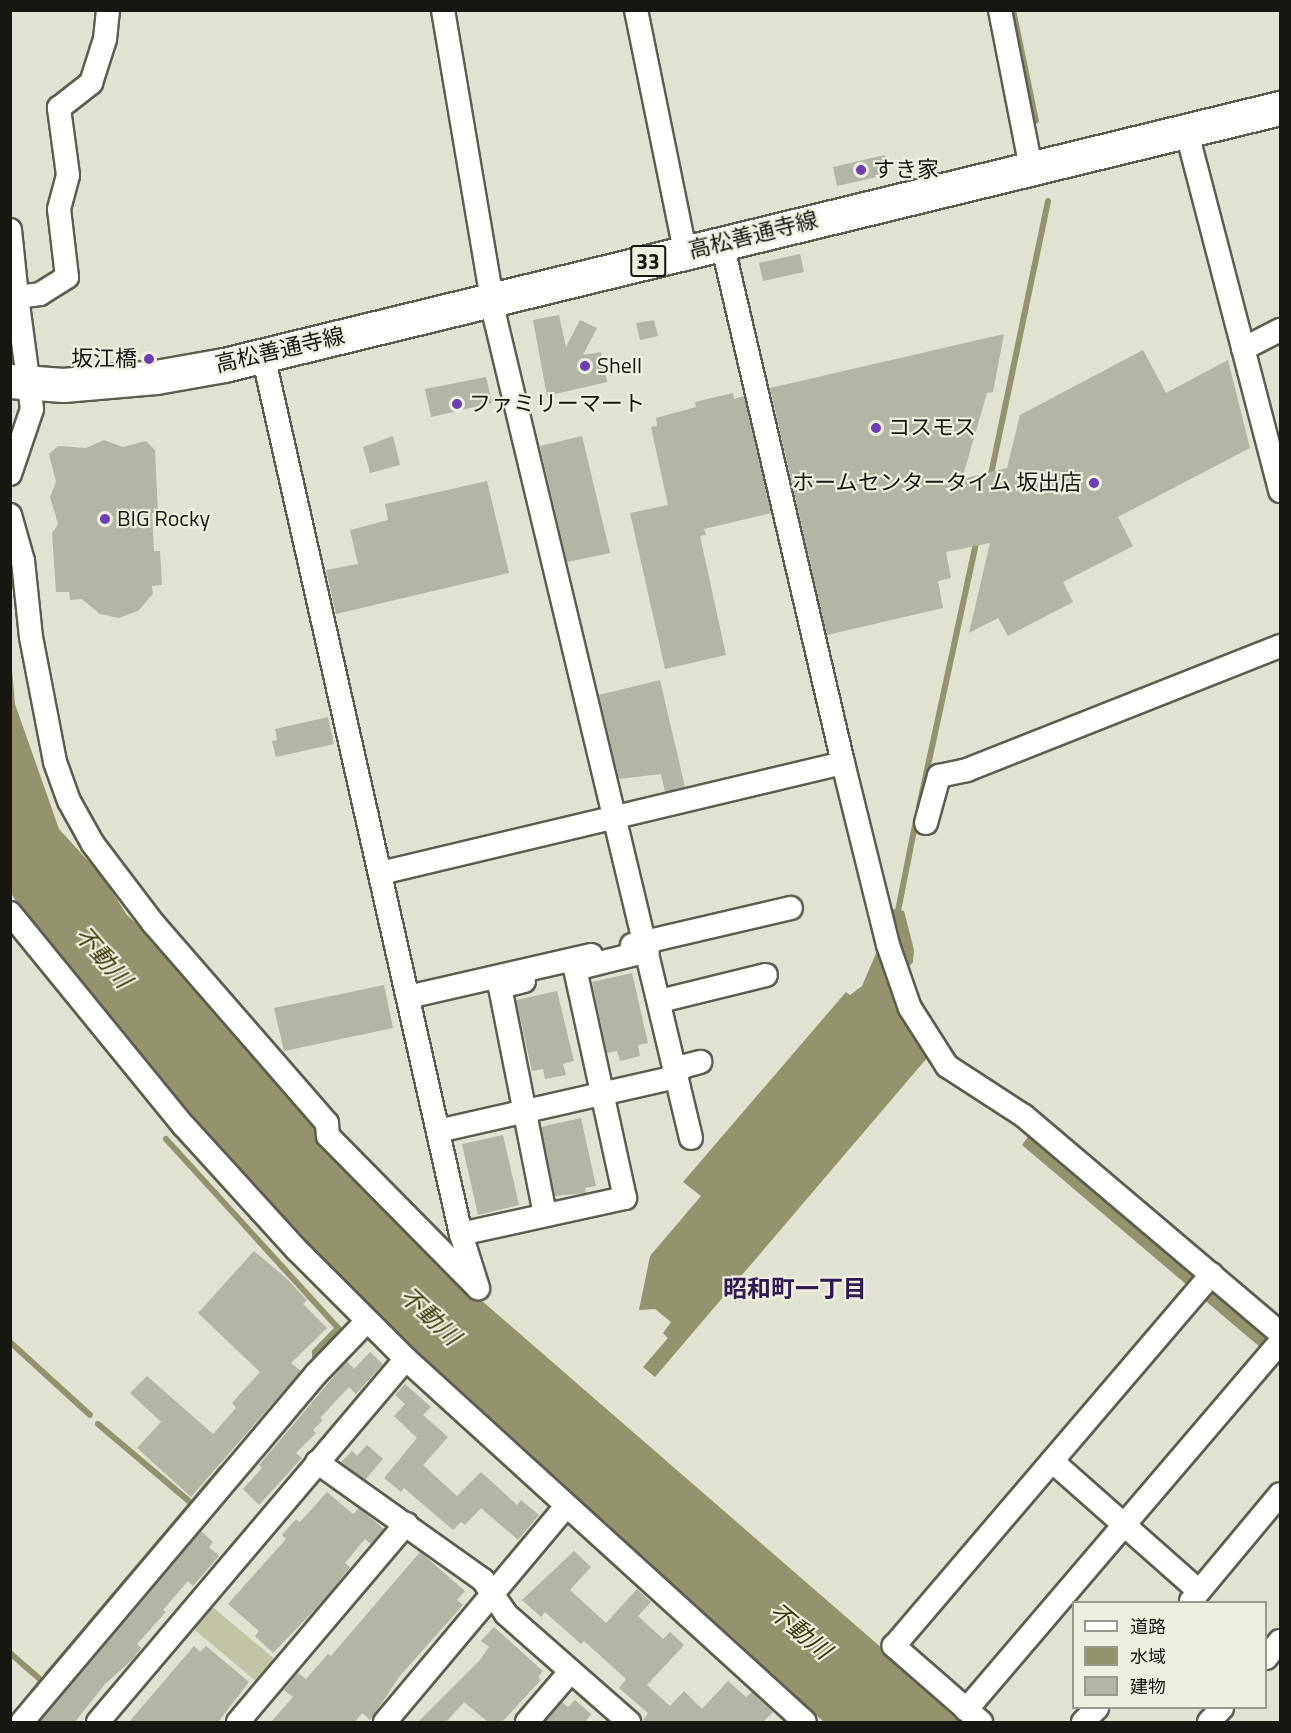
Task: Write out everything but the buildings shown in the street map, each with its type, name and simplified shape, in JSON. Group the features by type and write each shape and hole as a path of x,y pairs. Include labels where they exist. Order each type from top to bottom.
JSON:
{"main road":[{"name":"高松善通寺線","path":"20,383 156,376 263,355 1186,129 1281,108"}],"street":[{"path":"17,297 40,294 67,277 59,209 68,175 58,108 92,83 105,39 108,10"},
{"path":"443,10 493,300 691,1138"},
{"path":"636,10 685,251"},
{"path":"1000,10 1031,168"},
{"path":"1186,129 1243,349 1277,462 1281,490"},
{"path":"10,230 17,297 20,383 33,409 29,427 10,474"},
{"path":"722,243 843,763 898,980 931,1046 947,1066 1024,1116 1204,1283 1271,1312 1277,1344 1124,1525 974,1716 894,1646 1204,1283"},
{"path":"1243,349 1281,330"},
{"path":"10,515 23,561 31,637 55,762 69,801 93,844 153,923 327,1123 328,1136 478,1288 461,1234 263,355"},
{"path":"926,823 939,776 967,770 1281,646"},
{"path":"381,873 843,763"},
{"path":"408,997 647,946 791,908"},
{"path":"10,913 220,1168 367,1321 566,1506 805,1722"},
{"path":"545,1215 500,987 575,969 647,946"},
{"path":"461,1234 625,1197 575,969"},
{"path":"660,1001 766,975"},
{"path":"438,1131 667,1079 676,1072 700,1062"},
{"path":"22,1722 316,1374 367,1321"},
{"path":"98,1722 406,1359"},
{"path":"1052,1461 1124,1525 1195,1597 1281,1494"},
{"path":"317,1462 483,1580 492,1596 629,1722"},
{"path":"385,1722 566,1506"},
{"path":"238,1722 406,1524"},
{"path":"1267,1657 1281,1641"},
{"path":"527,1722 571,1671"},
{"path":"1083,1722 1095,1709"}],"shaded area":[{"path":"209,1604 277,1661 258,1683 190,1626"}],"water":[{"name":"不動川","path":"10,648 15,704 59,829 102,876 127,915 147,933 360,1180 466,1287 967,1722 824,1722 420,1358 283,1224 31,926 11,893"},
{"path":"888,908 904,911 914,950 913,962 906,970 903,1016 927,1058 655,1377 643,1367 668,1338 663,1333 671,1322 655,1309 639,1310 650,1256 701,1196 683,1182 846,992 850,995 862,986 880,944"},
{"path":"1030,1134 1280,1348 1280,1364 1022,1145"}],"waterway":[{"path":"1013,10 1036,121"},
{"path":"990,479 1048,201"},
{"path":"919,807 977,539"},
{"path":"897,916 916,820"},
{"path":"166,1139 338,1328 315,1352 315,1360"},
{"path":"10,1342 90,1415"},
{"path":"98,1424 191,1503"},
{"path":"47,1675 221,1469"},
{"path":"10,1653 42,1681 33,1692"}],"place":[{"name":"すき家","path":"861,170"},
{"name":"坂江橋","path":"149,359"},
{"name":"Shell","path":"585,366"},
{"name":"ファミリーマート","path":"457,404"},
{"name":"コスモス","path":"876,428"},
{"name":"ホームセンタータイム 坂出店","path":"1094,483"},
{"name":"BIG Rocky","path":"105,519"}],"district":[{"name":"昭和町一丁目","path":"795,1289"}]}
